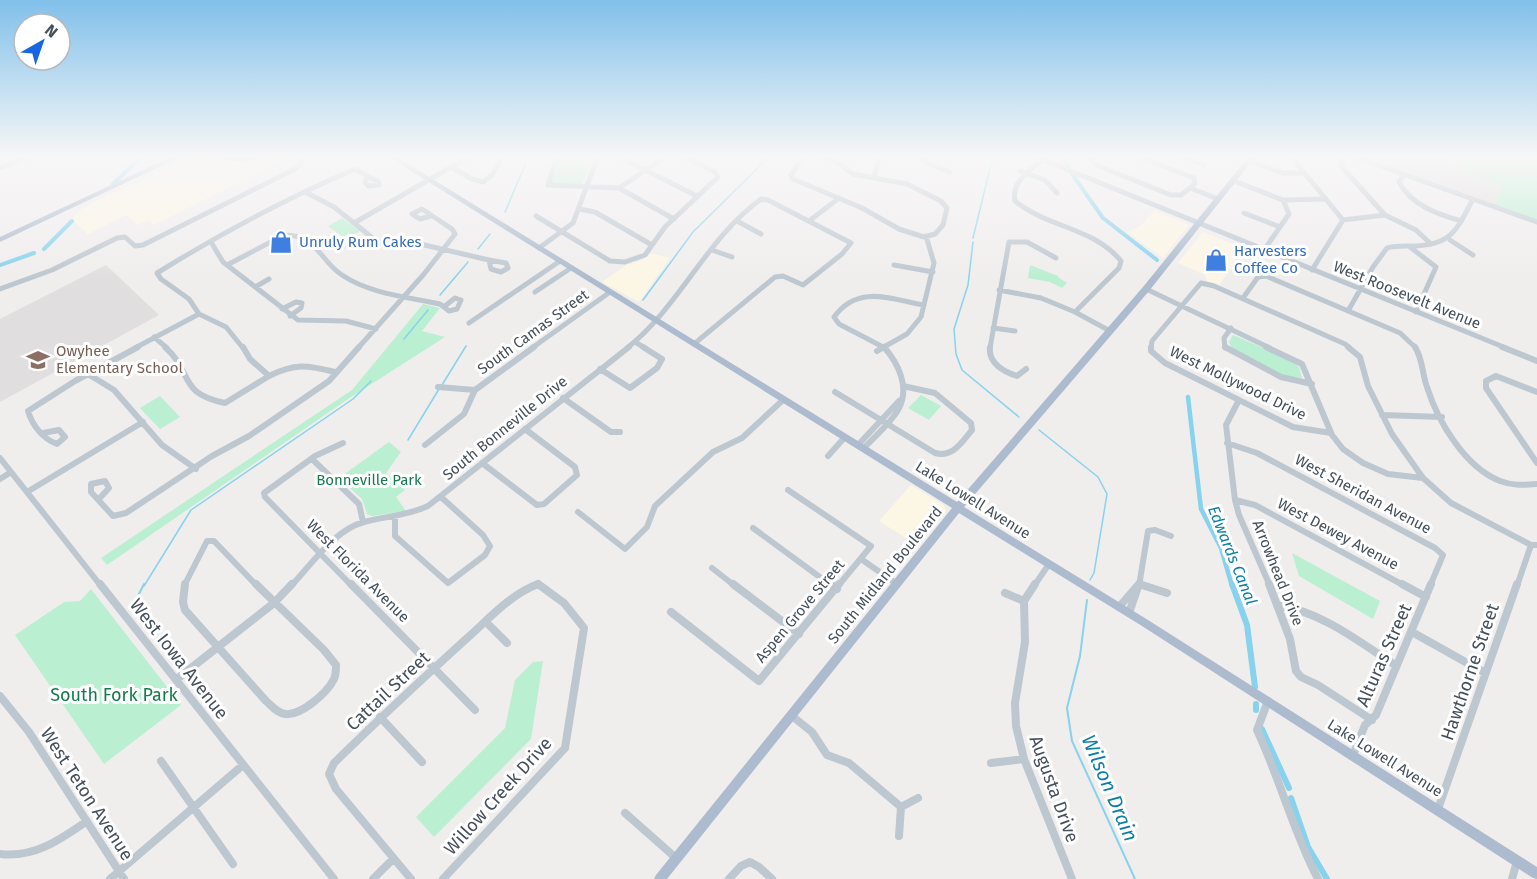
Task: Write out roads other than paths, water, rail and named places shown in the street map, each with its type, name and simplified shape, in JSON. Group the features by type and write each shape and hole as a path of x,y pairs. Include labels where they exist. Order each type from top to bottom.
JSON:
{"main road":[{"path":"1,238 90,197"},
{"name":"Lake Lowell Avenue","path":"456,197 1129,613 1537,874"},
{"name":"South Midland Boulevard","path":"660,879 958,508 1146,289 1221,197"}],"street":[{"path":"0,289 52,270 122,235 138,248 239,197"},
{"path":"269,376 250,359 237,338 226,327 199,314 189,299 161,279 157,273 211,242 299,197"},
{"path":"315,197 334,207 387,246 420,244 489,260"},
{"path":"354,222 400,197"},
{"path":"539,248 573,223 584,197"},
{"path":"635,197 674,219"},
{"path":"536,216 609,261 636,260 651,247 696,197"},
{"path":"809,221 839,198 862,208 903,232 926,236 940,230 945,223 945,204 932,197"},
{"path":"1015,197 1019,206 1094,237 1121,261 1119,268 1076,312"},
{"name":"West Roosevelt Avenue","path":"1133,197 1537,361"},
{"path":"1211,197 1218,200"},
{"path":"1273,197 1283,201 1326,199 1343,220"},
{"path":"1369,197 1385,215 1416,230 1431,244"},
{"path":"1413,197 1428,208 1461,221"},
{"path":"1468,197 1537,222"},
{"path":"694,344 775,278 783,276 803,285 830,264 851,243 763,199 737,221 761,234"},
{"path":"1348,311 1384,250 1398,245 1431,244 1450,240 1456,234 1473,199"},
{"path":"1264,250 1289,214 1289,209 1283,201"},
{"path":"579,209 595,212 651,247"},
{"path":"1244,213 1280,227"},
{"path":"1343,220 1385,215"},
{"path":"100,502 113,516 126,513 196,469 212,456 249,436 329,381 444,250 455,234 452,229 431,216"},
{"path":"1312,270 1343,220"},
{"name":"South Bonneville Drive","path":"177,679 274,603 341,533 363,522 418,512 441,497 635,342 658,321 737,221"},
{"path":"227,265 284,235 294,235 303,237 314,244 333,268 348,279 445,306"},
{"path":"878,351 886,348 915,326 924,305 934,263 926,236"},
{"path":"1026,369 1019,375 1013,376 991,359 989,352 1006,251 1011,240 1036,246 1056,258"},
{"path":"1450,240 1473,255"},
{"path":"211,242 227,265 290,316 298,320 346,321 376,329"},
{"path":"1410,246 1423,259 1436,267 1416,312"},
{"path":"712,250 732,257"},
{"path":"469,323 560,261"},
{"path":"894,265 933,272"},
{"path":"535,292 571,268"},
{"path":"1534,545 1451,503 1423,478 1392,434 1368,386 1360,357 1354,350 1243,298 1258,277 1266,276 1400,333 1418,348 1428,390 1466,456 1481,471 1515,485 1528,487 1537,484"},
{"path":"255,287 269,279"},
{"name":"West Mollywood Drive","path":"1243,298 1214,286 1201,284 1152,341 1151,351 1165,363 1293,427 1331,433"},
{"path":"1146,289 1302,364 1331,433 1344,450 1371,466 1400,478 1411,480 1423,478"},
{"path":"999,290 1041,298 1076,312 1110,331"},
{"name":"South Camas Street","path":"425,445 454,425 464,414 475,390 610,291"},
{"path":"861,447 899,408 903,386 898,364 886,348 872,338 836,322 834,317 838,311 857,297 868,295 924,305"},
{"path":"282,309 296,302 302,303 302,308 290,316"},
{"path":"43,433 28,416 28,411 88,374 199,314"},
{"path":"993,328 1015,331"},
{"path":"1231,328 1224,338 1225,349 1281,377 1312,384"},
{"path":"154,337 176,357 192,388 205,399 225,403 269,376 302,363 335,372"},
{"path":"600,369 630,388 657,368 662,359 635,342"},
{"path":"88,374 114,390 162,445 196,469"},
{"path":"1537,392 1497,376 1486,381 1486,388 1537,463"},
{"path":"835,392 940,455 953,452 972,430 972,423 935,393 903,386"},
{"path":"438,387 475,390"},
{"path":"563,398 612,432 620,432"},
{"path":"578,512 625,549 647,527 655,506 713,452 724,450 739,441 783,400"},
{"name":"Arrowhead Drive","path":"1239,400 1226,425 1235,500 1290,639 1296,671 1301,677 1328,691 1372,720"},
{"path":"1382,415 1442,417"},
{"path":"27,492 142,423"},
{"path":"482,464 537,505 544,504 577,475 575,467 525,429"},
{"path":"828,456 845,437"},
{"name":"West Sheridan Avenue","path":"1227,442 1252,451 1441,552 1443,555 1426,597"},
{"path":"343,443 329,448 312,459 359,504 363,522"},
{"name":"West Iowa Avenue","path":"0,458 333,879"},
{"name":"West Florida Avenue","path":"312,459 264,493 268,501 475,710"},
{"path":"0,479 11,472"},
{"name":"Aspen Grove Street","path":"670,612 759,681 871,546 788,490"},
{"path":"395,517 395,536 448,583 485,555 490,546 483,535 441,497"},
{"name":"West Dewey Avenue","path":"1235,500 1255,505 1426,597"},
{"path":"753,528 837,589"},
{"path":"1129,613 1139,584 1148,531 1155,530 1171,536"},
{"path":"207,541 214,541 274,603 324,650 336,665 336,676 329,686 302,709 287,715 278,711 266,700 217,648 185,610 181,596 207,541"},
{"name":"Hawthorne Street","path":"1438,809 1485,673 1534,545"},
{"name":"Aspen Grove Street","path":"861,559 897,584"},
{"path":"1005,593 1024,602 1049,564"},
{"path":"712,568 799,634"},
{"name":"Willow Creek Drive","path":"444,879 561,754 568,734 584,628 581,622 538,584 530,586 498,612"},
{"path":"1139,584 1167,593"},
{"path":"1119,607 1139,584"},
{"name":"Alturas Street","path":"1353,755 1365,725 1372,720 1426,597"},
{"name":"Augusta Drive","path":"1024,602 1025,642 1015,704 1016,726 1024,759 1072,879"},
{"path":"1277,605 1299,609 1395,665"},
{"name":"Cattail Street","path":"393,859 336,789 328,774 334,763 380,717 498,612"},
{"path":"486,622 507,643"},
{"path":"1412,632 1485,673"},
{"name":"West Teton Avenue","path":"0,696 24,726 121,875"},
{"path":"1268,701 1257,730 1274,766 1301,846 1318,879"},
{"path":"792,716 812,732 827,754 849,763 901,807"},
{"path":"380,717 422,762"},
{"path":"991,763 1024,759"},
{"path":"161,761 233,864"},
{"path":"110,879 121,875 243,765"},
{"path":"901,807 918,798"},
{"path":"899,836 901,807"},
{"path":"625,813 676,858"},
{"path":"0,854 15,857 47,847 87,821"},
{"path":"373,879 393,859 411,879"},
{"path":"729,879 747,861 755,863 772,879"},
{"path":"1512,879 1517,861"}],"waterway":[{"path":"505,212 511,197"},
{"path":"643,300 693,232 728,197"},
{"name":"Wilson Drain","path":"973,238 983,197"},
{"name":"Edwards Canal","path":"1088,197 1103,218 1157,260"},
{"name":"Edwards Canal","path":"44,249 72,221"},
{"path":"478,249 490,234"},
{"name":"Wilson Drain","path":"973,242 968,285 954,329 956,354 962,370 1019,417"},
{"name":"Edwards Canal","path":"0,265 34,253"},
{"path":"440,295 468,262"},
{"path":"404,339 428,310"},
{"path":"442,385 466,346"},
{"path":"144,586 191,510 353,399 371,381"},
{"path":"408,440 439,389"},
{"name":"Edwards Canal","path":"1188,397 1201,509 1221,548 1232,586"},
{"name":"Wilson Drain","path":"1039,430 1098,477 1107,494 1094,573 1090,580"},
{"path":"136,600 144,584"},
{"name":"Edwards Canal","path":"1232,584 1247,625 1255,687"},
{"name":"Wilson Drain","path":"1087,600 1080,656 1067,708 1072,741 1135,879"},
{"name":"Edwards Canal","path":"1256,704 1256,710"},
{"name":"Edwards Canal","path":"1262,729 1289,788"},
{"name":"Edwards Canal","path":"1291,798 1308,847 1327,879"}],"place":[{"name":"Unruly Rum Cakes","path":"281,242"},
{"name":"Harvesters Coffee Co","path":"1216,260"},
{"name":"Owyhee Elementary School","path":"38,360"}],"park label":[{"name":"Bonneville Park","path":"369,480"},
{"name":"South Fork Park","path":"114,695"}]}
